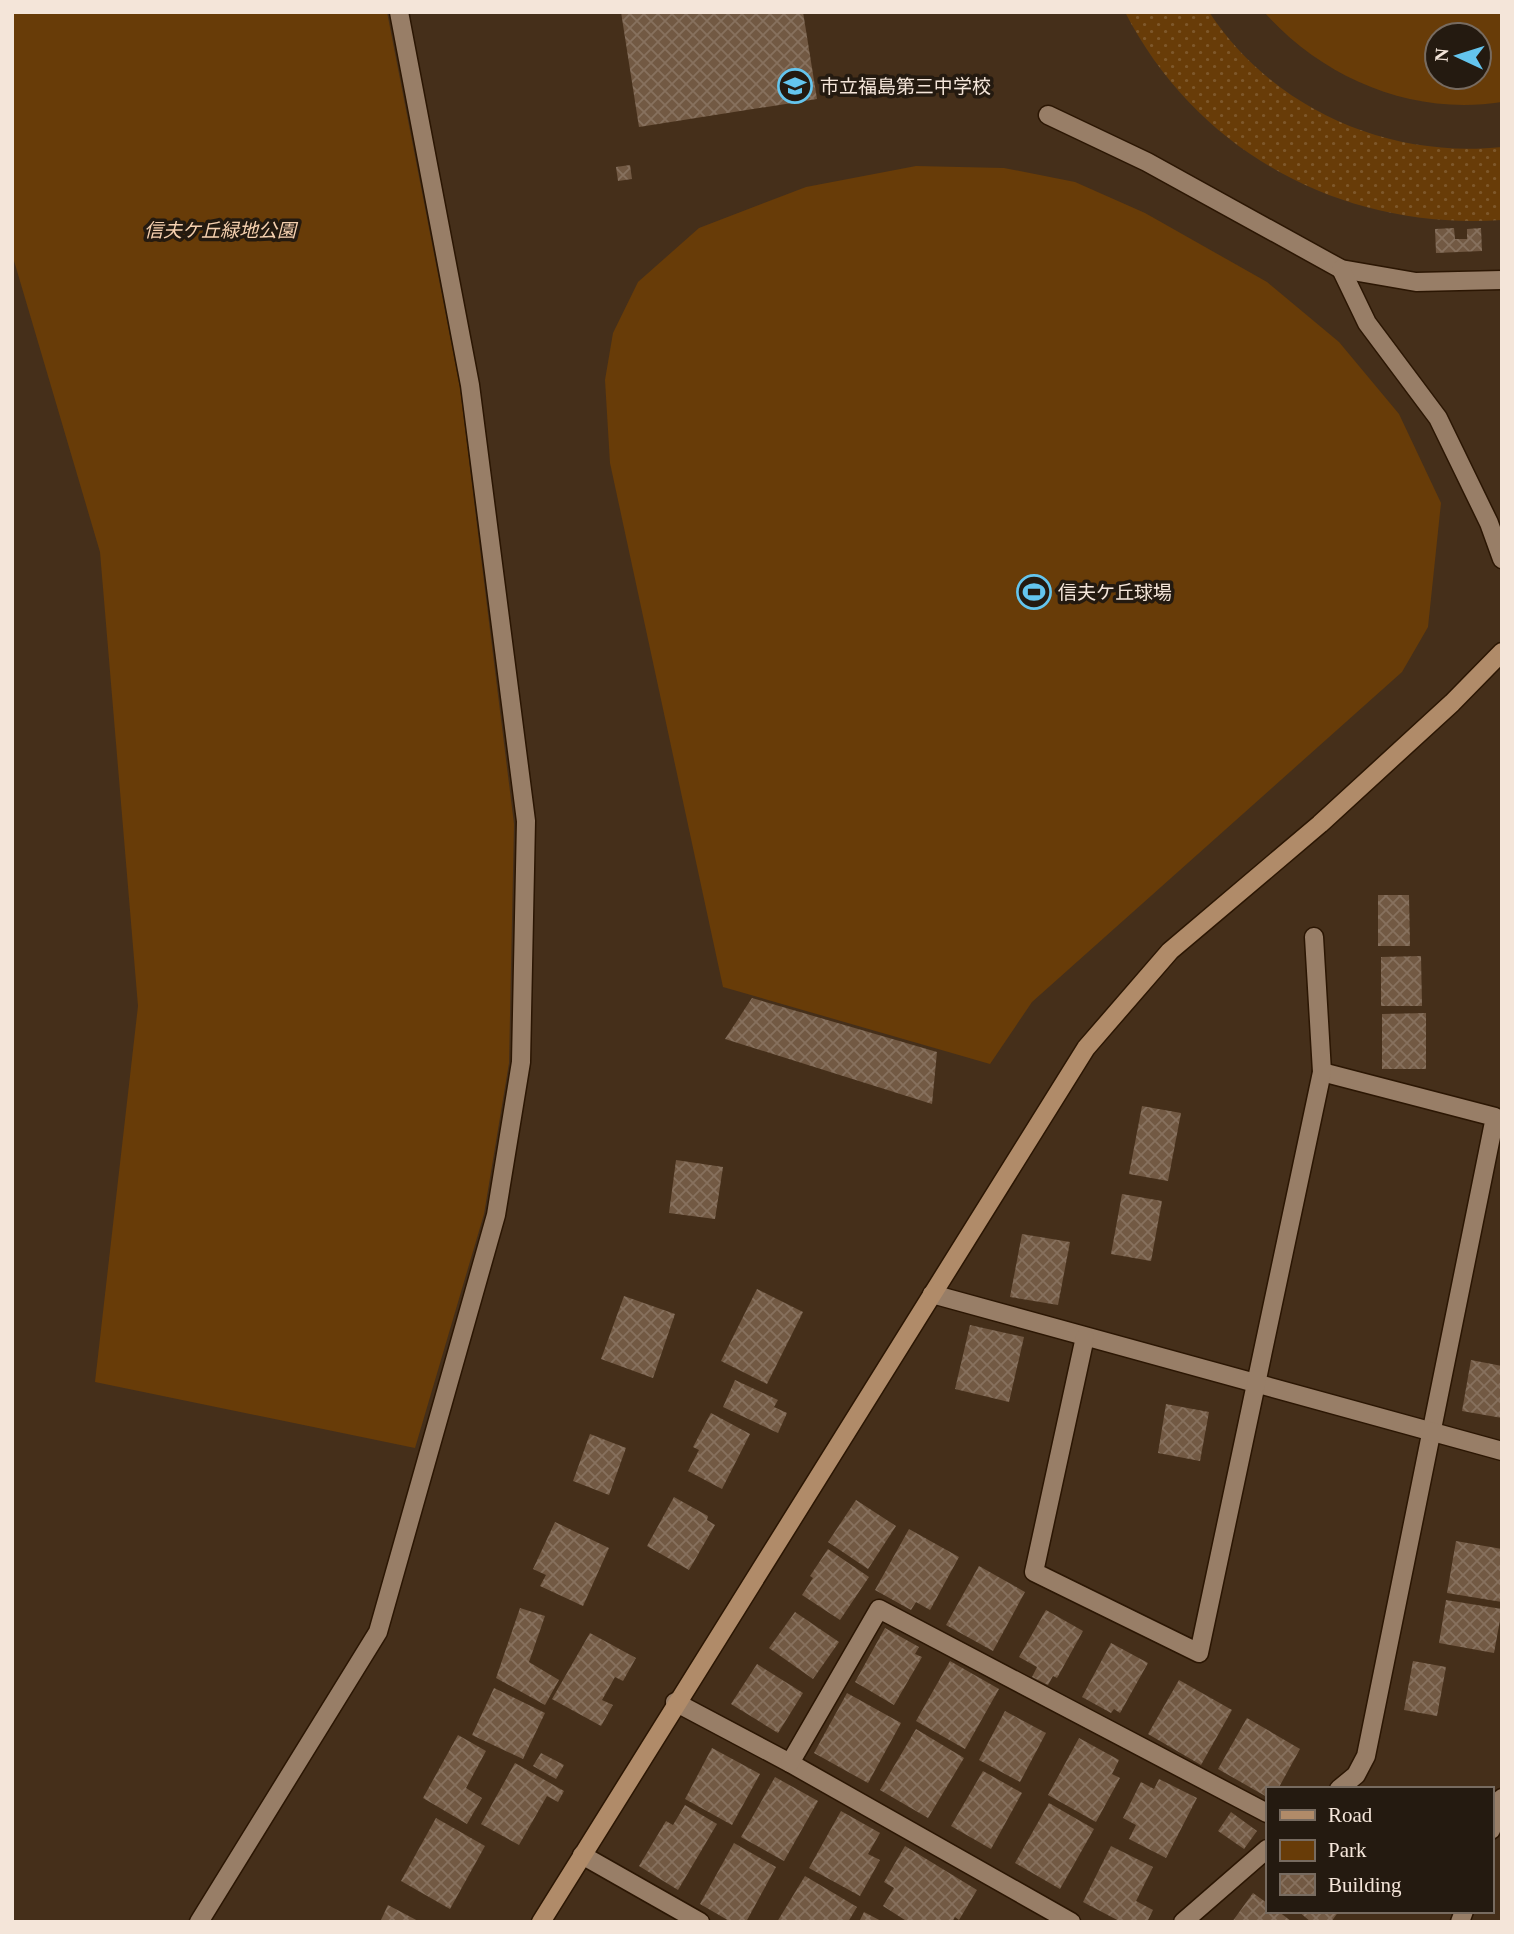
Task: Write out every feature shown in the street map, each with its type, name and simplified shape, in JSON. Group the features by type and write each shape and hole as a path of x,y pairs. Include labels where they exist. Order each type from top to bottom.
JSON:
{"street":[{"path":"199,1922 377,1632 496,1215 521,1062 526,821 470,385 399,12"},
{"path":"1048,115 1147,162 1340,269 1416,282 1502,280"},
{"path":"1340,269 1367,323 1438,418 1489,523 1502,559"},
{"path":"541,1922 675,1702 1086,1048 1170,951 1320,824 1452,703 1502,652"},
{"path":"1085,1337 1034,1572 1199,1653 1322,1072 1314,937"},
{"path":"1322,1072 1495,1117 1366,1756 1356,1775 1341,1787"},
{"path":"932,1294 1502,1451"},
{"path":"790,1763 879,1609 1266,1812"},
{"path":"675,1702 790,1763 1071,1922"},
{"path":"1493,1823 1502,1798"},
{"path":"1183,1922 1266,1850"},
{"path":"582,1855 699,1922"}],"green space":[{"name":"信夫ケ丘緑地公園","path":"12,12 387,12 460,388 514,824 509,1063 484,1214 415,1448 95,1382 138,1006 100,552 12,254"},
{"path":"1125,12 1209,12 1235,46 1266,76 1300,101 1336,120 1376,135 1417,145 1459,149 1502,147 1502,220 1444,220 1387,212 1333,196 1282,173 1235,143 1193,106 1156,62"},
{"path":"1264,12 1502,12 1502,102 1468,105 1403,97 1342,74 1288,36"},
{"name":"信夫ケ丘球場","path":"916,166 1004,168 1075,182 1145,213 1267,282 1339,342 1399,414 1441,503 1428,627 1402,672 1032,1002 990,1064 723,987 610,463 605,380 613,333 638,282 699,228 806,187"}],"building":[{"path":"621,12 803,12 817,99 639,127"},
{"path":"630,165 632,179 618,181 616,167"},
{"path":"1454,228 1455,239 1467,239 1467,229 1481,228 1482,251 1436,253 1435,229"},
{"path":"1378,895 1409,895 1410,946 1378,946"},
{"path":"1421,956 1422,1006 1381,1006 1381,957"},
{"path":"752,998 937,1052 932,1104 725,1039"},
{"path":"1426,1013 1426,1069 1382,1069 1382,1014"},
{"path":"1142,1106 1181,1113 1168,1181 1129,1174"},
{"path":"676,1160 723,1167 715,1219 669,1213"},
{"path":"1122,1194 1162,1201 1151,1261 1111,1254"},
{"path":"1022,1234 1070,1242 1058,1305 1010,1297"},
{"path":"757,1289 803,1312 767,1384 721,1361"},
{"path":"624,1296 675,1314 653,1378 601,1359"},
{"path":"970,1325 1024,1337 1009,1402 955,1389"},
{"path":"1471,1360 1502,1366 1502,1418 1462,1411"},
{"path":"735,1380 778,1400 774,1407 787,1413 778,1433 723,1407"},
{"path":"1166,1404 1209,1412 1200,1461 1158,1453"},
{"path":"711,1413 750,1434 722,1489 688,1471 699,1450 693,1447"},
{"path":"590,1434 626,1448 609,1495 573,1481"},
{"path":"674,1497 708,1516 707,1520 715,1525 689,1570 647,1546"},
{"path":"856,1500 896,1526 868,1569 828,1542"},
{"path":"555,1522 609,1548 583,1606 540,1586 546,1575 533,1569"},
{"path":"909,1529 959,1557 930,1610 916,1602 911,1610 875,1590"},
{"path":"1456,1541 1502,1549 1502,1602 1447,1593"},
{"path":"828,1549 869,1577 840,1620 802,1595 813,1578 810,1576"},
{"path":"979,1566 1025,1592 993,1651 946,1625"},
{"path":"1446,1600 1502,1609 1494,1653 1439,1643"},
{"path":"520,1608 545,1616 529,1662 559,1680 545,1705 496,1678"},
{"path":"1046,1610 1083,1631 1057,1678 1053,1676 1048,1685 1032,1677 1037,1667 1019,1657"},
{"path":"795,1612 839,1642 813,1679 769,1648"},
{"path":"885,1628 919,1647 915,1654 922,1657 894,1705 855,1682"},
{"path":"590,1633 636,1658 623,1681 615,1677 602,1700 613,1705 601,1726 552,1699"},
{"path":"1111,1643 1148,1663 1120,1713 1114,1709 1111,1713 1082,1697"},
{"path":"950,1661 999,1689 965,1749 916,1721"},
{"path":"1413,1661 1446,1667 1437,1716 1404,1710"},
{"path":"757,1664 803,1693 778,1733 731,1704"},
{"path":"1179,1680 1232,1710 1201,1765 1148,1734"},
{"path":"494,1688 545,1713 523,1759 472,1735"},
{"path":"847,1693 901,1723 868,1783 814,1753"},
{"path":"1005,1711 1046,1733 1020,1782 979,1760"},
{"path":"1247,1718 1300,1749 1279,1787 1266,1787 1266,1796 1218,1769"},
{"path":"916,1729 964,1758 928,1818 880,1790"},
{"path":"458,1735 486,1751 466,1788 482,1798 467,1824 423,1798"},
{"path":"1079,1738 1119,1760 1112,1774 1120,1778 1096,1822 1048,1795"},
{"path":"712,1748 760,1774 732,1825 685,1799"},
{"path":"541,1753 564,1765 556,1779 533,1766"},
{"path":"515,1763 564,1791 558,1802 547,1796 519,1845 481,1824"},
{"path":"983,1771 1022,1793 991,1849 951,1826"},
{"path":"775,1777 818,1801 784,1861 741,1837"},
{"path":"1159,1779 1197,1798 1166,1858 1129,1839 1136,1825 1123,1818 1141,1782 1154,1789"},
{"path":"1049,1803 1094,1829 1060,1889 1015,1863"},
{"path":"685,1805 717,1824 678,1890 639,1866 666,1821 673,1825"},
{"path":"841,1811 880,1833 868,1854 880,1860 860,1896 809,1868"},
{"path":"1231,1812 1257,1831 1244,1849 1218,1831"},
{"path":"436,1818 485,1846 450,1909 401,1881"},
{"path":"734,1843 776,1867 746,1922 731,1922 700,1904"},
{"path":"905,1846 977,1890 959,1920 955,1917 952,1922 908,1922 883,1906 894,1888 884,1882"},
{"path":"1111,1846 1153,1867 1136,1901 1153,1910 1147,1922 1121,1922 1083,1902"},
{"path":"805,1876 857,1907 848,1922 777,1922"},
{"path":"1253,1893 1266,1902 1266,1913 1281,1913 1292,1922 1232,1922"},
{"path":"388,1905 420,1922 380,1922"},
{"path":"864,1912 883,1922 859,1922"},
{"path":"1300,1913 1338,1913 1331,1922 1311,1922"}],"place":[{"name":"市立福島第三中学校","path":"795,86"},
{"name":"信夫ケ丘球場","path":"1034,592"}]}
